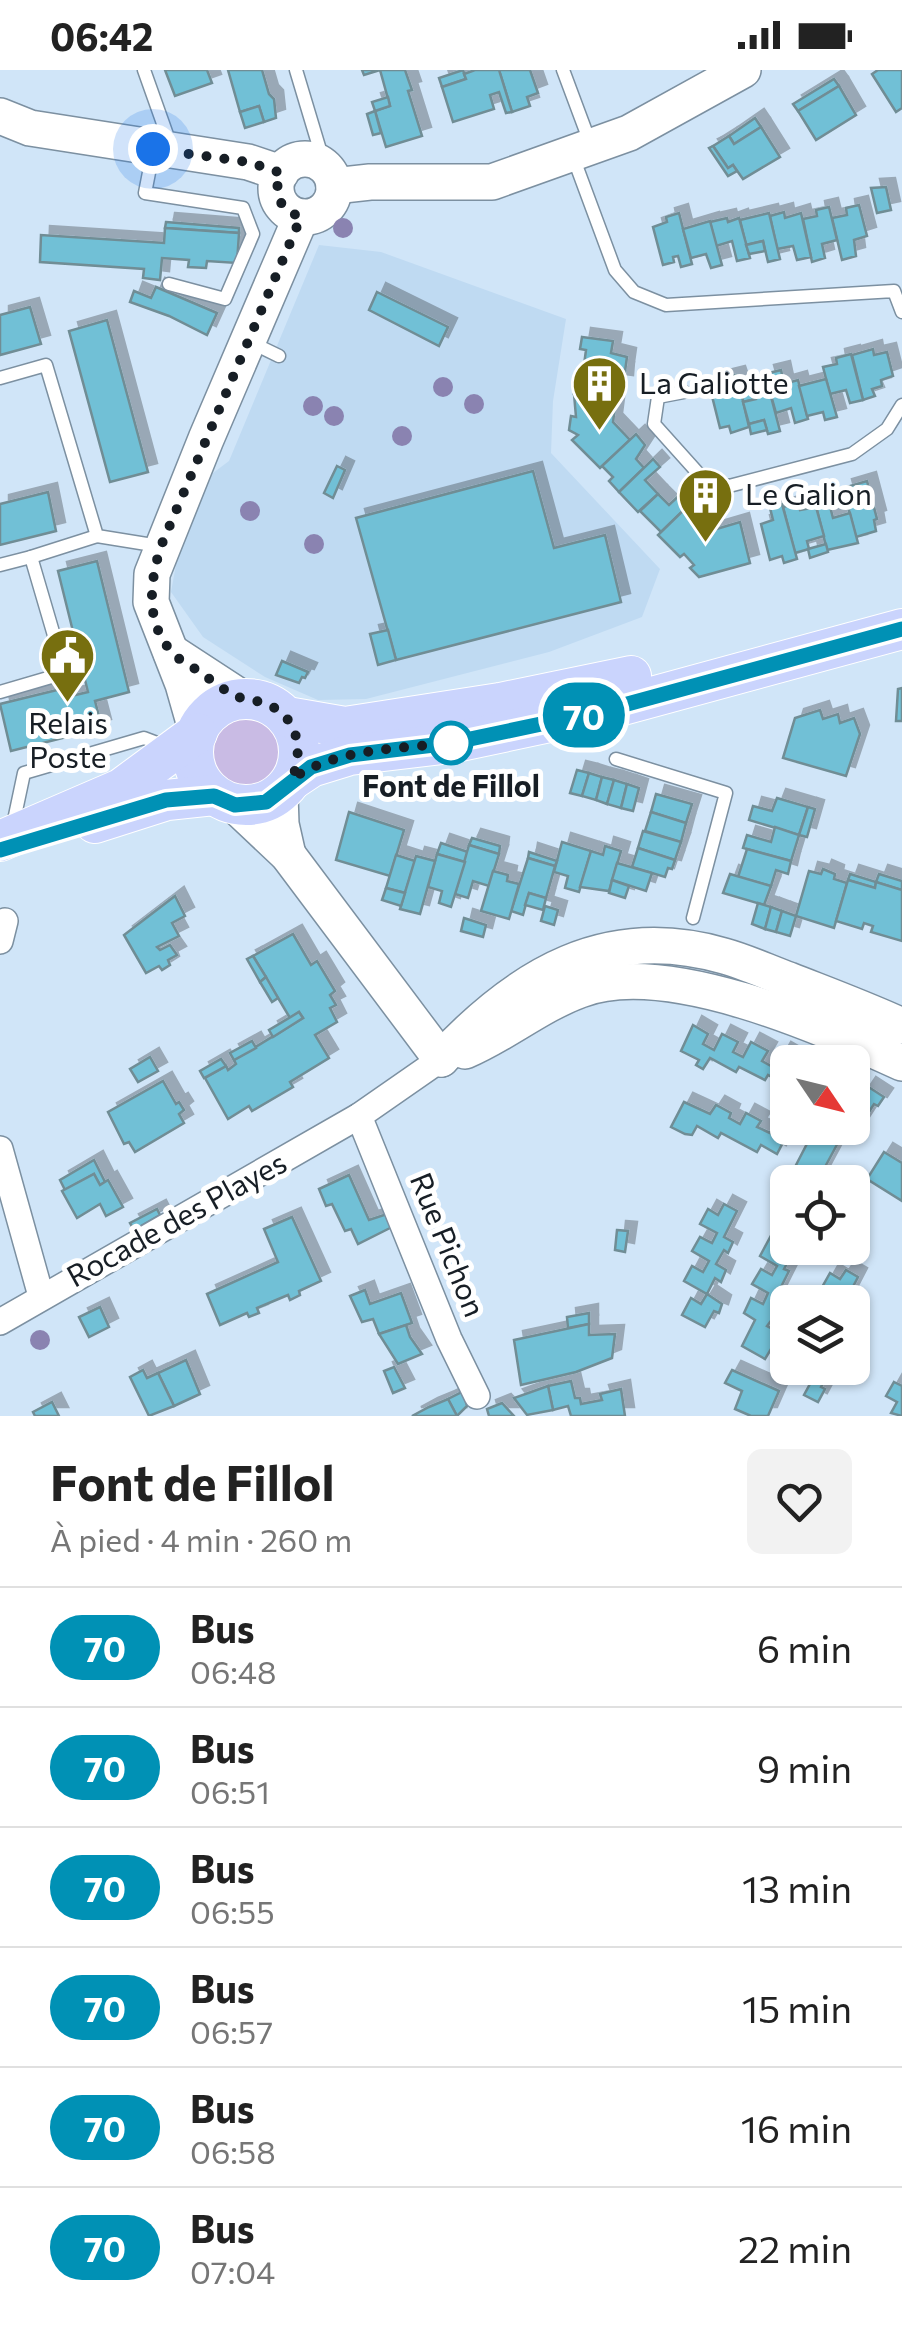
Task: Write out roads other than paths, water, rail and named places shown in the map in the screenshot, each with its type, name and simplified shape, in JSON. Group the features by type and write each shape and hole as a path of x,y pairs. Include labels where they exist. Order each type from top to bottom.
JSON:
{"main road":[{"path":"286,717 345,727 500,703 619,680 902,608"},
{"path":"4,842 166,800 266,802 311,767 350,755 451,743 598,712 902,630"},
{"path":"4,842 121,789 186,742 212,712 243,699 259,700 274,707 295,731 300,747 286,787"},
{"path":"186,742 193,750 202,783 225,800"}],"street":[{"path":"325,174 334,195 325,210 301,217 286,210 278,197 277,182 281,173 299,160 325,174 370,182 492,182 629,134 743,70"},
{"path":"0,116 30,128 248,162 281,173"},
{"path":"186,742 171,652 159,631 151,602 152,574 161,546 264,349 301,217"},
{"path":"171,652 243,699"},
{"path":"286,787 280,824 288,855"},
{"path":"225,800 288,855 440,1059"},
{"name":"Rocade des Playes","path":"0,1149 40,1296 150,1238 359,1116 440,1059 518,989 597,951 658,944 726,956 902,1026"},
{"name":"Rocade des Playes","path":"440,1059 486,1041 582,988 639,981 706,991 751,1003 902,1064"},
{"name":"Rue Pichon","path":"359,1116 449,1339 477,1396"},
{"path":"0,1322 40,1296"}],"lane":[{"path":"144,70 163,151 145,193 243,208 253,234 225,299 169,284"},
{"path":"296,70 325,174"},
{"path":"563,70 615,270 634,292 666,305 894,291 902,312"},
{"path":"0,378 46,365 97,536"},
{"path":"684,392 658,396 654,424 706,482 729,486 852,454 887,429 902,404"},
{"path":"0,565 97,536 161,546"},
{"path":"0,692 65,673 31,556"},
{"path":"616,759 726,792 694,918"}],"place":[{"name":"La Galiotte","path":"600,433"},
{"name":"Le Galion","path":"706,544"},
{"name":"Relais Poste","path":"68,705"},
{"name":"Font de Fillol","path":"451,743"}]}
